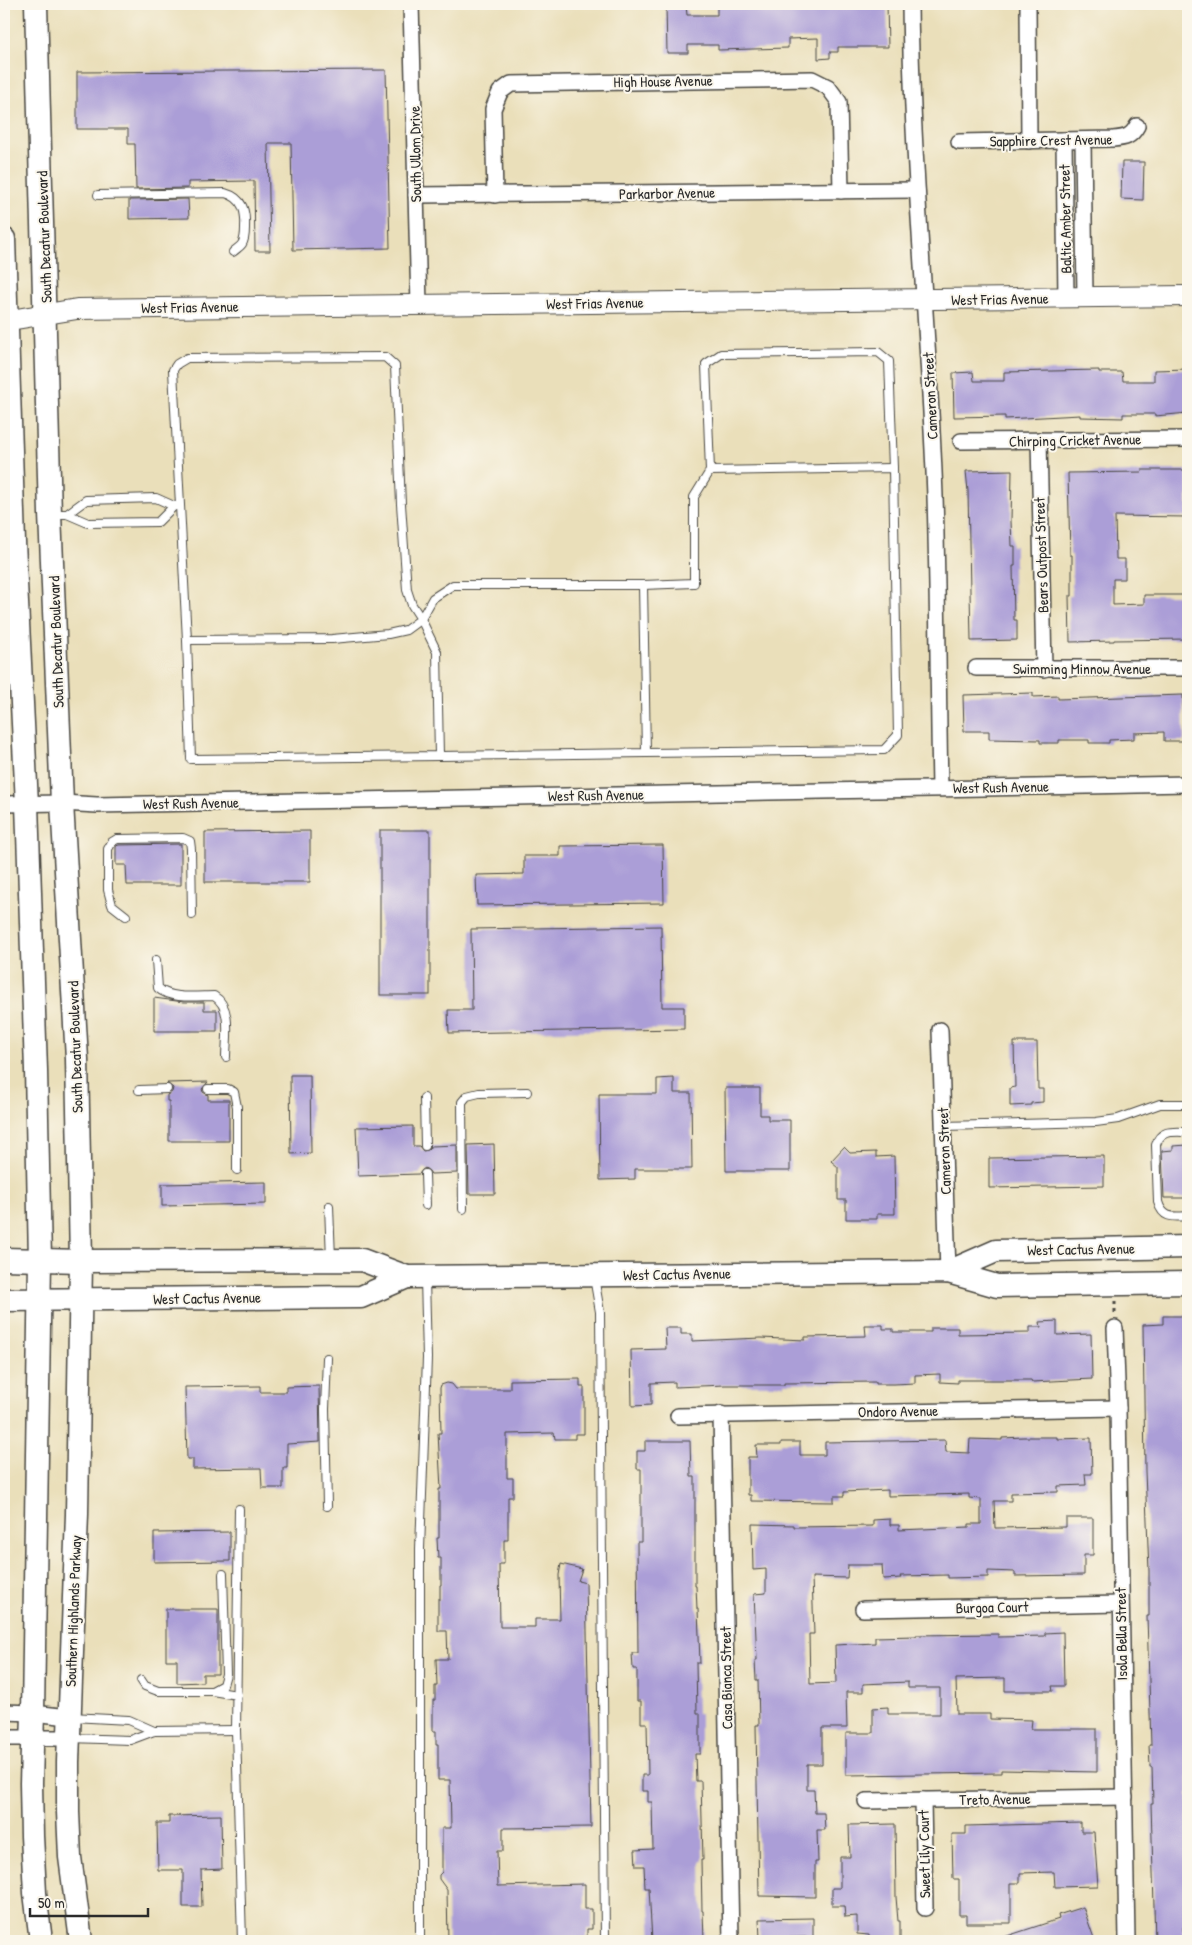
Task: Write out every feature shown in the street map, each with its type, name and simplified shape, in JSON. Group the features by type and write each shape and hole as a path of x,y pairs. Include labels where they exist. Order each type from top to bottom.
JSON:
{"main road":[{"name":"South Decatur Boulevard","path":"36,4 46,315 59,514 62,803 77,1059 81,1280"},
{"path":"4,239 5,321 27,804 36,1070 40,1280 31,1783 32,1836 41,1941"},
{"name":"West Cactus Avenue","path":"948,1272 996,1251 1188,1247"},
{"name":"West Cactus Avenue","path":"4,1259 40,1280 81,1280 331,1258 362,1260 416,1277 948,1272 997,1286 1188,1283"},
{"name":"West Cactus Avenue","path":"4,1300 40,1280 81,1280 361,1297 416,1277"},
{"name":"Southern Highlands Parkway","path":"81,1280 77,1514 68,1804 70,1857 81,1941"}],"street":[{"name":"South Ullom Drive","path":"411,4 419,304"},
{"name":"Cameron Street","path":"910,4 917,190 925,300 935,497 940,788"},
{"path":"1028,4 1029,141"},
{"name":"High House Avenue","path":"494,195 493,109 500,92 512,84 812,79 828,87 839,102 841,191"},
{"name":"Sapphire Crest Avenue","path":"959,142 1126,138 1132,134 1137,126"},
{"name":"Baltic Amber Street","path":"1064,140 1065,201 1076,298"},
{"name":"Baltic Amber Street","path":"1076,298 1084,200 1083,140"},
{"name":"Parkarbor Avenue","path":"416,195 917,190"},
{"name":"West Frias Avenue","path":"5,321 77,309 1188,296"},
{"name":"Chirping Cricket Avenue","path":"961,441 1188,439"},
{"name":"Bears Outpost Street","path":"1038,440 1044,669"},
{"name":"Swimming Minnow Avenue","path":"976,668 1188,668"},
{"name":"West Rush Avenue","path":"4,804 62,803 96,805 1188,784"},
{"name":"Cameron Street","path":"940,1030 948,1272"},
{"name":"Isola Bella Street","path":"1115,1328 1127,1941"},
{"name":"Ondoro Avenue","path":"678,1416 1118,1408"},
{"name":"Casa Bianca Street","path":"721,1414 731,1941"},
{"name":"Burgoa Court","path":"864,1609 1120,1604"},
{"path":"4,1712 33,1713 69,1728"},
{"path":"4,1738 32,1739 69,1728"},
{"name":"Treto Avenue","path":"866,1801 1125,1796"},
{"name":"Sweet Lily Court","path":"923,1800 925,1908"}],"lane":[{"path":"98,194 225,193 231,195 238,199 243,206 245,215 242,246 233,252"},
{"path":"1065,201 1084,200"},
{"path":"187,640 332,639 388,634 406,630 421,618 434,598 452,585 643,585 694,583 694,497 710,471 706,364 722,354 878,352 889,361 898,735 884,750 439,756 191,759 187,640 178,506 173,370 177,364 187,358 385,357 395,366 407,590 412,605 421,618 437,652 439,756"},
{"path":"710,471 893,468"},
{"path":"59,514 86,500 156,498 178,506"},
{"path":"59,514 88,523 158,522 178,506"},
{"path":"643,585 646,753"},
{"path":"126,916 112,905 108,890 108,849 112,842 117,839 183,838 190,841 192,849 192,914"},
{"path":"156,960 158,988 164,993 172,995 214,996 220,1000 226,1012 226,1057"},
{"path":"139,1090 167,1089"},
{"path":"208,1089 228,1089 234,1092 237,1107 237,1170"},
{"path":"463,1209 462,1102 466,1096 479,1094 527,1092"},
{"path":"424,1098 425,1146"},
{"path":"943,1126 1096,1122 1118,1119 1160,1104 1188,1104"},
{"path":"1188,1132 1166,1132 1158,1139 1156,1145 1158,1202 1160,1210 1165,1214 1174,1216 1188,1216"},
{"path":"425,1174 426,1204"},
{"path":"329,1206 331,1258"},
{"path":"594,1275 600,1312 605,1941"},
{"path":"416,1277 427,1358 420,1548 420,1941"},
{"path":"327,1358 325,1409 327,1506"},
{"path":"239,1509 236,1730 242,1941"},
{"path":"212,1692 223,1685 226,1674 223,1574"},
{"path":"141,1680 145,1686 158,1692 212,1692 237,1695"},
{"path":"69,1728 129,1720 154,1731"},
{"path":"69,1728 130,1740 154,1731 236,1730"}],"building":[{"path":"717,4 887,4 888,47 838,47 838,52 830,52 830,58 818,59 818,38 788,39 788,48 718,50 718,45 688,45 688,53 667,53 666,6 686,6 687,15 717,15"},
{"path":"386,70 390,248 293,250 291,143 268,143 270,251 255,251 254,181 188,182 188,188 136,189 135,144 128,144 128,129 77,129 77,72"},
{"path":"1122,162 1144,162 1143,200 1121,199"},
{"path":"188,199 189,218 129,219 129,200"},
{"path":"1188,369 1188,413 1155,416 1155,414 1123,414 1123,418 1080,417 1080,415 1005,419 1005,416 954,417 953,373 973,372 974,381 1004,381 1004,372 1099,370 1099,372 1122,372 1123,381 1154,381 1154,370"},
{"path":"1012,470 1011,521 1012,546 1015,546 1015,566 1013,566 1014,620 1017,620 1017,640 971,641 966,471"},
{"path":"1142,470 1187,470 1187,517 1115,516 1116,559 1125,559 1125,579 1113,579 1113,605 1144,604 1144,595 1188,595 1188,639 1070,642 1069,596 1072,596 1072,555 1070,555 1068,473 1142,472"},
{"path":"1033,693 1033,697 1058,696 1058,699 1183,695 1184,741 1164,741 1164,732 1134,733 1134,739 1109,740 1109,743 1089,743 1089,740 1059,740 1059,743 1040,743 1040,740 989,739 989,731 964,731 963,695"},
{"path":"380,830 430,830 430,995 380,995"},
{"path":"310,831 310,882 205,882 205,832"},
{"path":"181,844 181,885 127,885 126,865 116,865 116,846 119,845"},
{"path":"663,845 664,903 477,905 476,875 524,874 524,856 560,856 560,846"},
{"path":"661,926 662,1007 684,1007 684,1029 449,1033 448,1010 472,1010 471,929"},
{"path":"154,998 184,1002 204,1002 204,1010 217,1010 217,1031 154,1031"},
{"path":"1014,1042 1037,1042 1038,1089 1043,1089 1043,1102 1031,1103 1031,1105 1010,1106 1010,1088 1015,1087"},
{"path":"290,1075 310,1075 311,1153 291,1154"},
{"path":"674,1078 674,1093 691,1093 692,1169 635,1169 635,1179 600,1180 599,1094 657,1094 657,1079"},
{"path":"208,1082 202,1089 208,1095 208,1100 229,1100 229,1141 169,1141 169,1101 167,1101 167,1095 172,1092 173,1088 167,1083"},
{"path":"725,1088 760,1088 760,1115 768,1115 768,1120 790,1120 790,1171 726,1171"},
{"path":"413,1126 413,1146 419,1146 423,1151 428,1150 431,1146 457,1145 457,1173 431,1174 425,1168 419,1174 358,1176 356,1127"},
{"path":"494,1144 495,1194 469,1194 468,1145"},
{"path":"1188,1145 1188,1198 1164,1198 1162,1151 1173,1150 1173,1146"},
{"path":"844,1147 850,1153 876,1152 876,1157 894,1156 895,1214 877,1214 877,1219 846,1219 846,1200 838,1200 838,1167 831,1161"},
{"path":"1104,1156 1104,1186 989,1188 989,1158"},
{"path":"266,1182 266,1204 162,1206 162,1184"},
{"path":"1163,1316 1188,1316 1188,1441 1186,1481 1188,1481 1188,1927 1183,1927 1183,1941 1155,1941 1151,1804 1153,1804 1152,1767 1150,1767 1149,1745 1151,1745 1147,1616 1149,1616 1149,1571 1145,1471 1143,1325 1163,1324"},
{"path":"1057,1321 1057,1335 1091,1334 1092,1379 1032,1382 1031,1380 958,1380 958,1383 940,1382 940,1374 915,1375 915,1383 894,1384 876,1384 876,1382 784,1383 784,1385 675,1387 675,1382 651,1383 651,1405 632,1406 631,1350 666,1349 665,1328 681,1328 681,1334 692,1334 692,1341 761,1338 805,1340 805,1337 866,1336 865,1325 883,1325 883,1329 893,1329 893,1332 931,1332 931,1328 958,1328 958,1334 1030,1333 1030,1327 1041,1327 1040,1322"},
{"path":"580,1379 580,1387 584,1387 584,1434 575,1434 575,1439 555,1439 554,1433 507,1434 507,1478 513,1478 513,1497 508,1497 508,1540 504,1540 504,1564 499,1564 500,1627 535,1627 535,1619 560,1619 559,1575 561,1564 582,1569 578,1581 586,1583 591,1827 503,1828 503,1851 497,1851 498,1886 585,1884 585,1909 592,1909 592,1929 587,1929 587,1941 448,1941 447,1890 439,1879 439,1875 442,1872 442,1828 451,1828 450,1780 438,1780 438,1744 436,1744 436,1731 433,1731 433,1700 435,1700 435,1686 437,1686 436,1659 448,1659 447,1631 438,1631 438,1599 440,1599 441,1585 441,1558 438,1558 437,1538 439,1538 439,1489 441,1489 438,1433 441,1433 440,1388 441,1385 447,1383 452,1384 456,1389 510,1389 510,1380"},
{"path":"260,1386 260,1392 286,1392 286,1387 319,1386 320,1442 287,1444 287,1468 283,1468 283,1488 262,1488 261,1468 193,1469 193,1459 187,1459 185,1387"},
{"path":"1002,1438 1091,1438 1092,1474 1085,1474 1086,1485 1058,1486 1058,1492 1011,1493 1011,1501 994,1501 995,1528 1066,1527 1066,1518 1093,1518 1093,1555 1084,1555 1084,1575 1015,1576 1015,1572 988,1571 988,1577 948,1578 948,1575 900,1576 901,1578 883,1579 882,1565 848,1565 847,1578 812,1577 814,1634 809,1634 810,1684 836,1683 835,1645 875,1643 875,1637 998,1634 998,1637 1045,1636 1045,1633 1063,1632 1064,1686 1052,1686 1053,1691 1005,1691 1005,1678 956,1679 957,1714 990,1714 990,1719 1032,1720 1031,1729 1097,1729 1097,1772 1001,1770 1001,1773 846,1775 846,1733 873,1733 873,1708 888,1707 888,1714 940,1714 940,1688 908,1688 908,1682 863,1684 863,1692 846,1692 847,1728 822,1728 822,1764 807,1764 807,1790 814,1790 815,1813 824,1813 825,1830 817,1830 818,1862 815,1862 815,1897 759,1896 756,1725 759,1725 758,1680 756,1680 755,1660 757,1660 754,1594 766,1593 766,1569 753,1570 752,1524 794,1525 794,1527 873,1526 873,1520 890,1519 890,1525 899,1525 899,1530 969,1527 969,1524 981,1524 981,1499 969,1498 969,1494 888,1496 888,1490 844,1492 844,1496 834,1496 834,1502 751,1501 751,1495 748,1495 748,1457 757,1457 756,1445 781,1445 781,1442 800,1442 800,1455 825,1455 825,1442 945,1440 946,1452 969,1453 970,1439 1002,1440"},
{"path":"645,1441 690,1441 691,1477 695,1477 695,1586 698,1609 700,1663 696,1663 697,1713 700,1713 700,1754 695,1754 696,1781 701,1781 704,1941 652,1941 649,1888 645,1888 644,1866 636,1866 635,1850 653,1849 652,1802 648,1802 648,1791 642,1791 642,1775 648,1775 647,1723 641,1723 641,1701 637,1701 637,1669 633,1669 632,1653 638,1653 637,1542 641,1542 641,1469 637,1469 637,1451 645,1451"},
{"path":"230,1532 230,1561 154,1562 154,1533"},
{"path":"166,1609 218,1609 218,1674 203,1674 203,1682 177,1683 177,1660 166,1660"},
{"path":"221,1815 222,1869 201,1870 202,1907 183,1907 183,1870 158,1870 157,1823 169,1823 169,1816"},
{"path":"1081,1823 1081,1832 1094,1832 1098,1886 1055,1887 1054,1872 1020,1873 1020,1883 1011,1883 1011,1923 966,1923 966,1915 959,1915 959,1879 953,1879 952,1834 966,1834 966,1826"},
{"path":"895,1824 896,1897 898,1921 900,1921 900,1941 869,1941 869,1935 857,1934 857,1916 845,1917 844,1906 832,1906 832,1888 840,1888 840,1857 850,1857 849,1825"},
{"path":"1083,1907 1095,1941 998,1941 998,1939 1059,1919 1058,1915"},
{"path":"813,1918 813,1937 760,1938 759,1919"}]}
